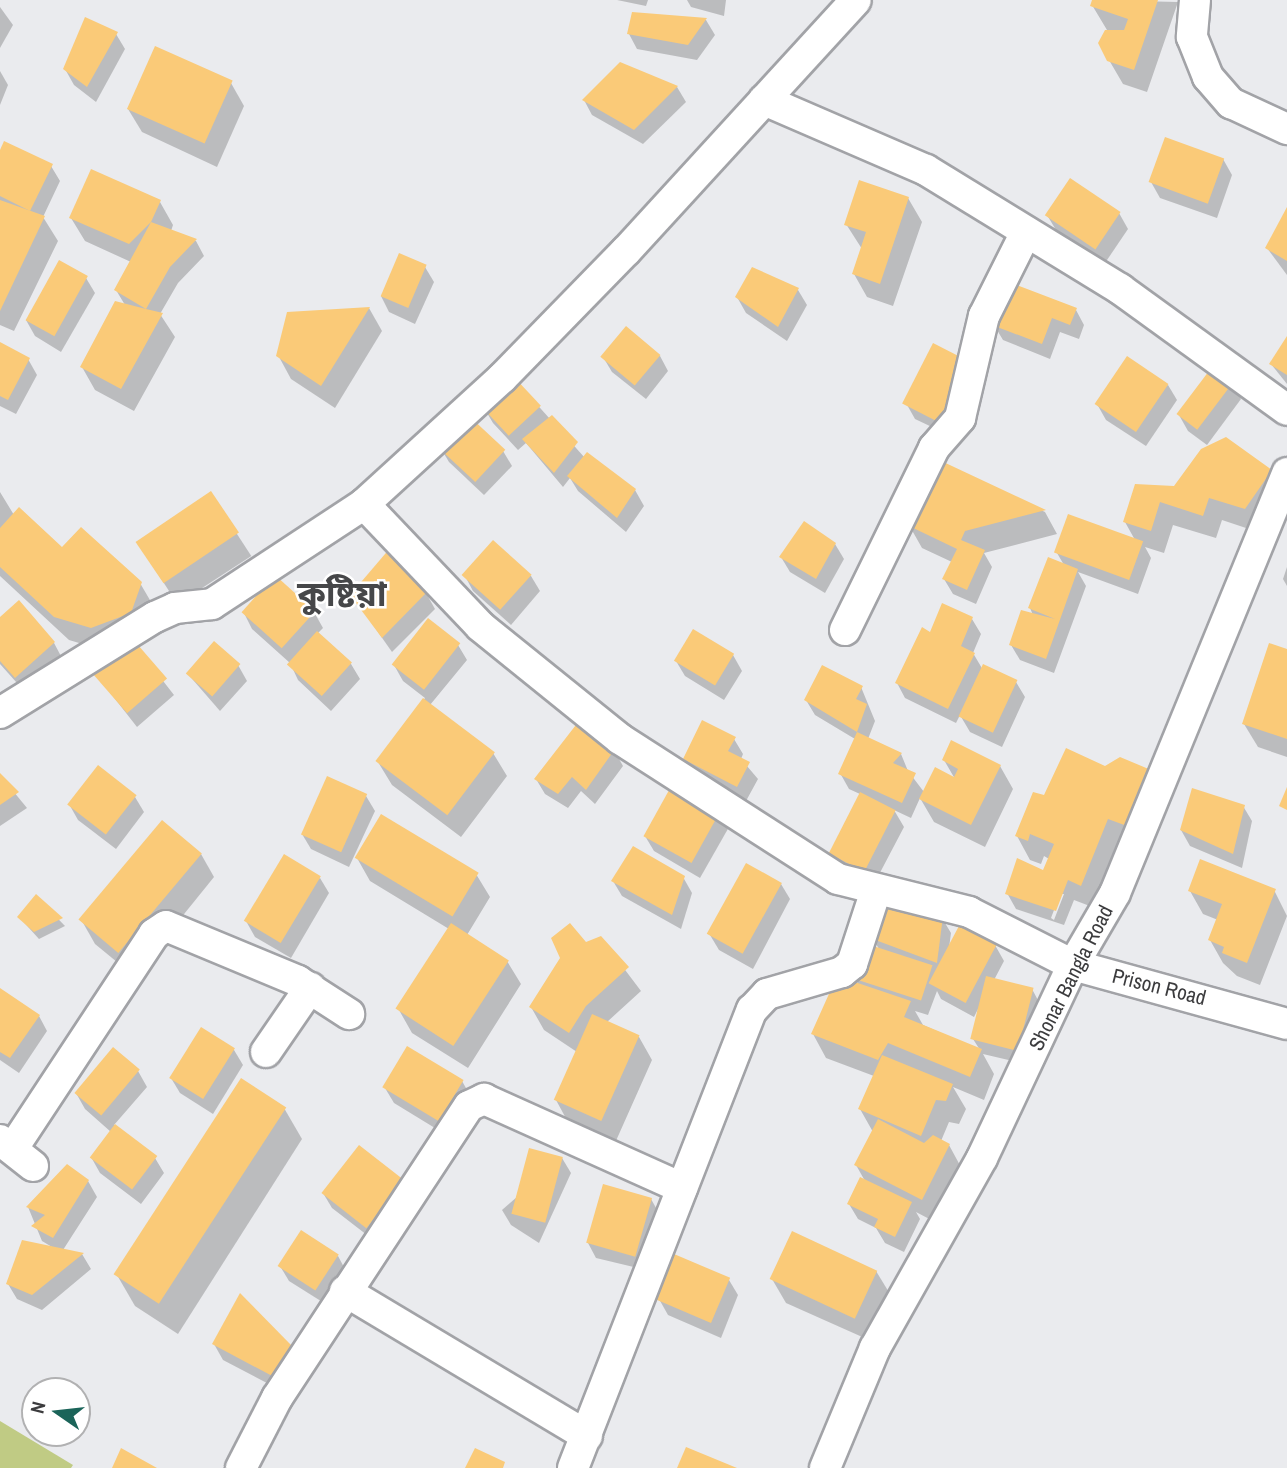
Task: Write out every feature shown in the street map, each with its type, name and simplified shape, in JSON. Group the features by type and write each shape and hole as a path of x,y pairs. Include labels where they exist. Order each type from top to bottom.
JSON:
{"street":[{"path":"0,713 155,617 174,608 212,604 364,504 502,378 856,0"},
{"path":"1195,0 1192,37 1208,77 1231,103 1287,129"},
{"path":"764,100 926,170 1120,289 1287,410"},
{"path":"845,630 934,448 960,418 984,316 1026,232"},
{"name":"Shonar Bangla Road","path":"825,1468 875,1348 982,1158 1073,965 1115,893 1287,473"},
{"name":"Prison Road","path":"364,504 480,626 620,739 838,879 876,890 919,896 969,912 1073,965 1287,1024"},
{"path":"573,1468 752,1010 767,994 842,972 852,964 876,890"},
{"path":"15,1151 154,934 166,926 310,988 349,1014"},
{"path":"266,1052 310,988"},
{"path":"241,1468 277,1398 469,1106 484,1099 682,1188"},
{"path":"345,1291 587,1436"}],"green space":[{"path":"0,1421 21,1434 21,1447 43,1447 73,1465 71,1468 0,1468"}],"building":[{"path":"1092,0 1158,0 1134,70 1107,61 1098,43 1105,30 1124,30 1128,19 1090,6"},
{"path":"632,12 707,18 688,45 627,34"},
{"path":"85,17 118,32 87,87 63,69"},
{"path":"155,46 233,81 205,144 127,109"},
{"path":"620,62 678,86 634,130 582,100"},
{"path":"1165,137 1224,159 1208,204 1149,182"},
{"path":"4,141 53,164 30,211 0,196 0,150"},
{"path":"91,169 161,200 151,222 129,244 69,218"},
{"path":"1070,178 1121,212 1095,249 1045,215"},
{"path":"859,180 909,197 880,284 852,274 866,232 844,225"},
{"path":"0,200 45,216 0,311"},
{"path":"1287,207 1287,261 1265,248"},
{"path":"151,222 197,239 170,267 146,309 114,290"},
{"path":"399,253 427,265 408,308 381,296"},
{"path":"59,260 88,276 54,336 26,320"},
{"path":"752,267 799,288 778,327 735,297"},
{"path":"1009,282 1077,308 1070,325 1052,318 1042,344 992,325"},
{"path":"115,301 163,313 121,389 80,367"},
{"path":"370,307 321,386 276,356 287,312"},
{"path":"626,326 660,355 635,386 600,357"},
{"path":"1287,336 1287,375 1269,364"},
{"path":"0,342 30,358 8,400 0,396"},
{"path":"933,343 973,363 942,424 902,404"},
{"path":"1127,356 1168,384 1136,432 1095,404"},
{"path":"1212,367 1233,383 1197,430 1176,414"},
{"path":"515,378 541,406 509,436 483,408"},
{"path":"468,415 505,450 475,482 438,447"},
{"path":"552,415 578,442 554,473 522,439"},
{"path":"1226,437 1272,470 1245,509 1209,498 1203,516 1160,502 1151,531 1123,522 1135,484 1174,486 1201,449"},
{"path":"587,452 636,489 617,518 567,476"},
{"path":"937,459 1046,510 965,531 961,540 985,550 967,590 942,579 957,549 907,525"},
{"path":"211,491 239,532 164,583 136,542"},
{"path":"19,507 62,547 81,527 142,582 131,613 91,628 54,617 0,567 0,528"},
{"path":"1068,514 1143,541 1129,580 1054,553"},
{"path":"804,521 836,543 816,579 779,557"},
{"path":"493,540 532,575 500,610 462,575"},
{"path":"391,547 427,592 382,638 350,595"},
{"path":"1048,557 1078,569 1046,659 1009,645 1021,610 1055,619 1028,608"},
{"path":"275,575 315,611 282,648 242,612"},
{"path":"19,600 55,642 15,678 0,661 0,617"},
{"path":"942,603 973,617 961,646 975,653 948,709 895,683 922,627 930,632"},
{"path":"428,618 460,643 424,690 392,664"},
{"path":"693,629 734,654 715,685 674,661"},
{"path":"317,631 352,662 322,696 287,664"},
{"path":"131,637 167,679 127,713 91,672"},
{"path":"214,641 240,664 212,696 186,673"},
{"path":"1269,643 1287,649 1287,739 1242,724"},
{"path":"983,664 1017,680 993,733 958,717"},
{"path":"822,665 863,686 856,699 867,704 857,732 804,700"},
{"path":"423,698 495,752 447,815 375,761"},
{"path":"702,720 736,737 728,751 750,762 737,787 683,759"},
{"path":"579,721 615,749 586,790 572,777 558,794 534,779"},
{"path":"857,732 902,753 893,763 916,773 902,803 838,774"},
{"path":"951,740 1001,765 971,825 919,799 935,767 954,777 958,769 942,760"},
{"path":"1066,748 1105,766 1120,757 1151,770 1127,826 1108,819 1081,886 1068,880 1056,911 1005,894 1017,858 1043,870 1054,844 1030,834 1028,841 1015,836 1033,792 1044,795"},
{"path":"98,765 137,795 106,835 67,804"},
{"path":"0,773 19,792 0,805"},
{"path":"327,776 367,794 341,852 301,834"},
{"path":"673,783 721,810 692,863 643,836"},
{"path":"1287,787 1287,810 1279,806"},
{"path":"1192,788 1245,805 1233,854 1180,830"},
{"path":"860,792 896,810 864,872 829,853"},
{"path":"381,814 479,873 452,916 355,858"},
{"path":"162,820 202,853 118,953 78,920"},
{"path":"633,846 685,876 672,915 611,881"},
{"path":"284,854 321,876 281,943 244,921"},
{"path":"1200,859 1276,889 1247,963 1222,953 1224,947 1208,940 1222,904 1188,891"},
{"path":"746,863 782,883 743,954 707,934"},
{"path":"36,894 63,918 34,932 17,917"},
{"path":"884,895 943,916 937,963 870,938"},
{"path":"451,923 509,961 453,1046 395,1009"},
{"path":"570,923 586,942 601,936 629,967 586,1006 569,1033 529,1007 560,958 551,938"},
{"path":"960,924 997,944 966,1003 929,983"},
{"path":"864,943 932,965 921,1000 853,978"},
{"path":"837,976 911,1001 904,1017 982,1049 970,1077 888,1043 878,1060 811,1034"},
{"path":"986,976 1034,988 1018,1051 970,1039"},
{"path":"0,988 40,1015 10,1058 0,1052"},
{"path":"592,1014 640,1035 601,1121 554,1100"},
{"path":"201,1027 235,1048 203,1099 169,1078"},
{"path":"407,1046 464,1080 439,1121 382,1087"},
{"path":"113,1047 140,1069 101,1115 74,1093"},
{"path":"882,1055 953,1084 946,1101 936,1100 921,1136 858,1109"},
{"path":"241,1078 286,1107 159,1304 114,1274"},
{"path":"878,1119 924,1143 933,1135 950,1144 922,1200 854,1165"},
{"path":"115,1124 157,1156 132,1189 90,1158"},
{"path":"359,1145 404,1180 366,1228 321,1193"},
{"path":"529,1148 563,1157 545,1223 511,1214"},
{"path":"67,1164 89,1180 53,1238 31,1226 45,1215 26,1207"},
{"path":"860,1177 912,1202 895,1237 874,1227 878,1219 847,1204"},
{"path":"603,1184 652,1198 635,1257 586,1243"},
{"path":"301,1230 339,1255 315,1291 278,1266"},
{"path":"792,1231 877,1271 855,1319 770,1279"},
{"path":"22,1240 84,1253 32,1295 6,1284"},
{"path":"674,1254 730,1278 711,1323 655,1299"},
{"path":"240,1293 292,1346 276,1378 212,1344"},
{"path":"686,1447 737,1468 677,1468"},
{"path":"121,1448 157,1468 112,1468"},
{"path":"475,1448 505,1462 503,1468 465,1468"}],"district":[{"name":"কুষ্টিয়া","path":"342,594"}]}
